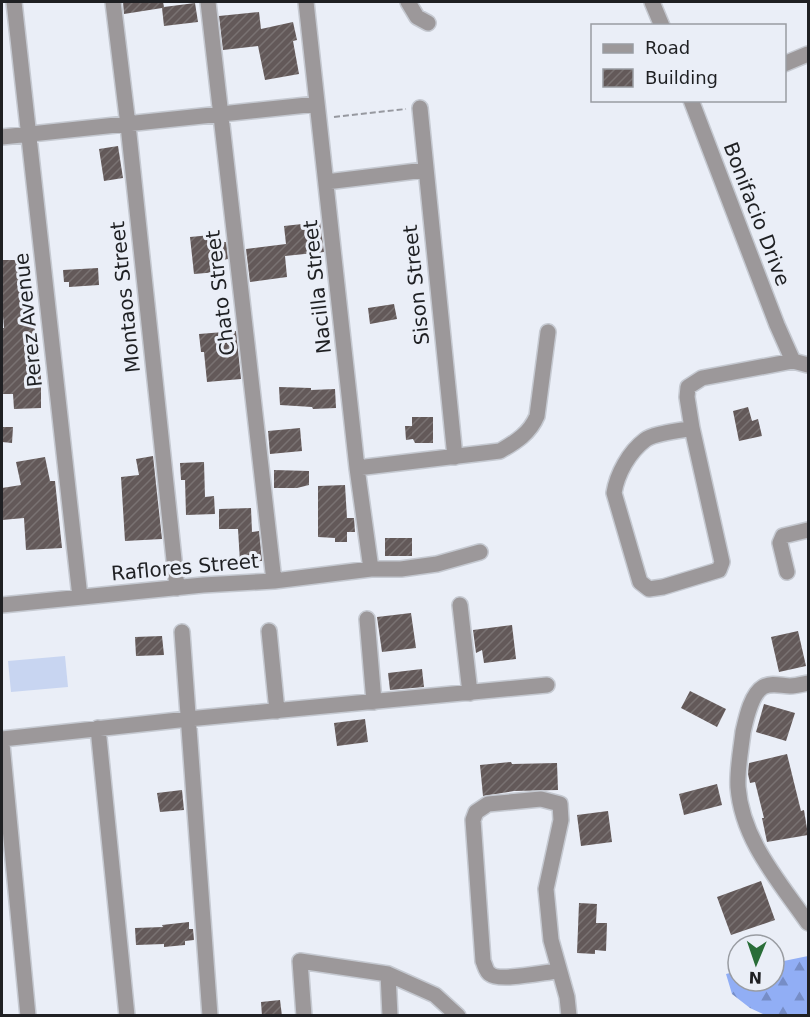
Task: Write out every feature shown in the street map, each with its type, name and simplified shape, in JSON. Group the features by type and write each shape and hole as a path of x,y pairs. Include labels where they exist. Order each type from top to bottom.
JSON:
{"street":[{"name":"Perez Avenue","path":"14,2 80,597"},
{"name":"Montaos Street","path":"113,2 129,125 177,588"},
{"name":"Chato Street","path":"208,2 274,581"},
{"name":"Nacilla Street","path":"306,2 357,468 371,569"},
{"path":"408,2 417,17 428,23"},
{"path":"652,2 661,24"},
{"path":"786,63 808,54"},
{"name":"Bonifacio Drive","path":"693,102 777,325 793,361"},
{"name":"Sison Street","path":"420,108 455,457"},
{"path":"2,137 221,115 318,111"},
{"path":"326,182 425,170"},
{"path":"357,468 500,450 518,440 533,426 537,416 548,332"},
{"path":"692,428 647,439 631,455 616,480 614,493 640,582 649,589 719,570 722,562 692,428 687,397 688,387 702,378 793,361 808,365"},
{"path":"788,572 780,543 781,539 783,536 808,530"},
{"name":"Raflores Street","path":"2,605 274,581 371,569 401,570 437,564 480,552"},
{"path":"460,604 470,693"},
{"path":"367,619 374,702"},
{"path":"269,631 277,711"},
{"path":"182,632 210,1016"},
{"path":"808,683 792,686 772,685 762,688 754,699 745,721 738,787 750,836 808,923"},
{"path":"2,739 547,685"},
{"path":"98,728 127,1016"},
{"path":"2,744 28,1016"},
{"path":"558,970 510,976 492,976 488,973 483,961 473,820 476,812 488,804 541,799 560,804 561,820 546,889 551,940 567,997 569,1016"},
{"path":"304,1016 300,961 388,974 435,995 458,1016"},
{"path":"388,974 390,1016"}],"path":[{"path":"318,111 420,108"}],"green space":[{"path":"808,956 808,1015 765,1015 750,1008 732,994 786,993 786,961"}],"shaded area":[{"path":"65,656 68,687 11,692 8,661"}],"building":[{"path":"123,2 163,2 164,7 195,3 198,22 164,26 162,8 124,14"},
{"path":"259,12 261,29 293,22 297,40 293,41 299,74 265,80 258,46 223,50 219,16"},
{"path":"118,146 123,178 104,181 99,149"},
{"path":"320,222 324,252 285,256 287,277 250,282 246,249 286,244 284,226"},
{"path":"221,234 222,242 226,242 228,259 217,261 218,272 194,274 190,237"},
{"path":"2,260 28,260 29,276 24,276 24,295 27,325 34,324 41,377 41,408 14,409 13,394 2,394 2,328 4,328"},
{"path":"98,268 99,285 69,287 69,282 64,282 63,270"},
{"path":"394,304 397,319 370,324 368,308"},
{"path":"236,331 241,379 207,382 204,352 201,352 199,334"},
{"path":"279,387 311,388 311,390 335,389 336,408 313,409 312,407 280,405"},
{"path":"748,407 752,421 758,419 762,436 739,441 733,411"},
{"path":"412,417 433,417 433,443 415,443 413,439 406,440 405,426 412,426"},
{"path":"2,427 13,427 12,443 2,442"},
{"path":"300,428 302,451 270,454 268,431"},
{"path":"153,456 162,539 125,541 121,477 139,475 136,459"},
{"path":"45,457 50,481 55,481 62,548 26,550 24,518 2,520 2,488 21,485 16,462"},
{"path":"204,462 205,497 214,496 215,514 186,515 185,480 181,480 180,463"},
{"path":"274,470 309,471 309,485 297,488 274,488"},
{"path":"345,485 347,518 354,518 355,532 347,532 347,542 335,542 335,538 318,537 318,486"},
{"path":"251,508 252,532 259,531 262,561 240,562 238,529 219,529 219,509"},
{"path":"385,538 412,538 412,556 385,556"},
{"path":"411,613 416,648 382,652 377,617"},
{"path":"512,625 516,659 484,663 482,650 476,653 473,630"},
{"path":"798,631 806,666 779,672 771,637"},
{"path":"162,636 164,655 136,656 135,637"},
{"path":"422,669 424,687 390,690 388,673"},
{"path":"690,691 726,709 717,727 681,708"},
{"path":"764,704 795,713 786,741 756,732"},
{"path":"365,719 368,742 337,746 334,723"},
{"path":"787,754 801,811 804,810 808,835 767,842 755,782 750,783 749,763"},
{"path":"511,762 512,764 557,763 558,790 514,791 483,796 480,765"},
{"path":"717,784 722,805 684,815 679,794"},
{"path":"182,790 184,810 160,812 157,793"},
{"path":"608,811 612,842 581,846 577,815"},
{"path":"761,881 775,920 737,933 730,933 717,897"},
{"path":"579,903 597,904 596,923 607,923 606,951 595,950 595,954 577,953"},
{"path":"189,922 189,929 193,929 194,940 185,941 185,945 164,947 164,944 136,945 135,928 163,927 162,925"},
{"path":"280,1000 282,1016 262,1016 261,1002"}]}
